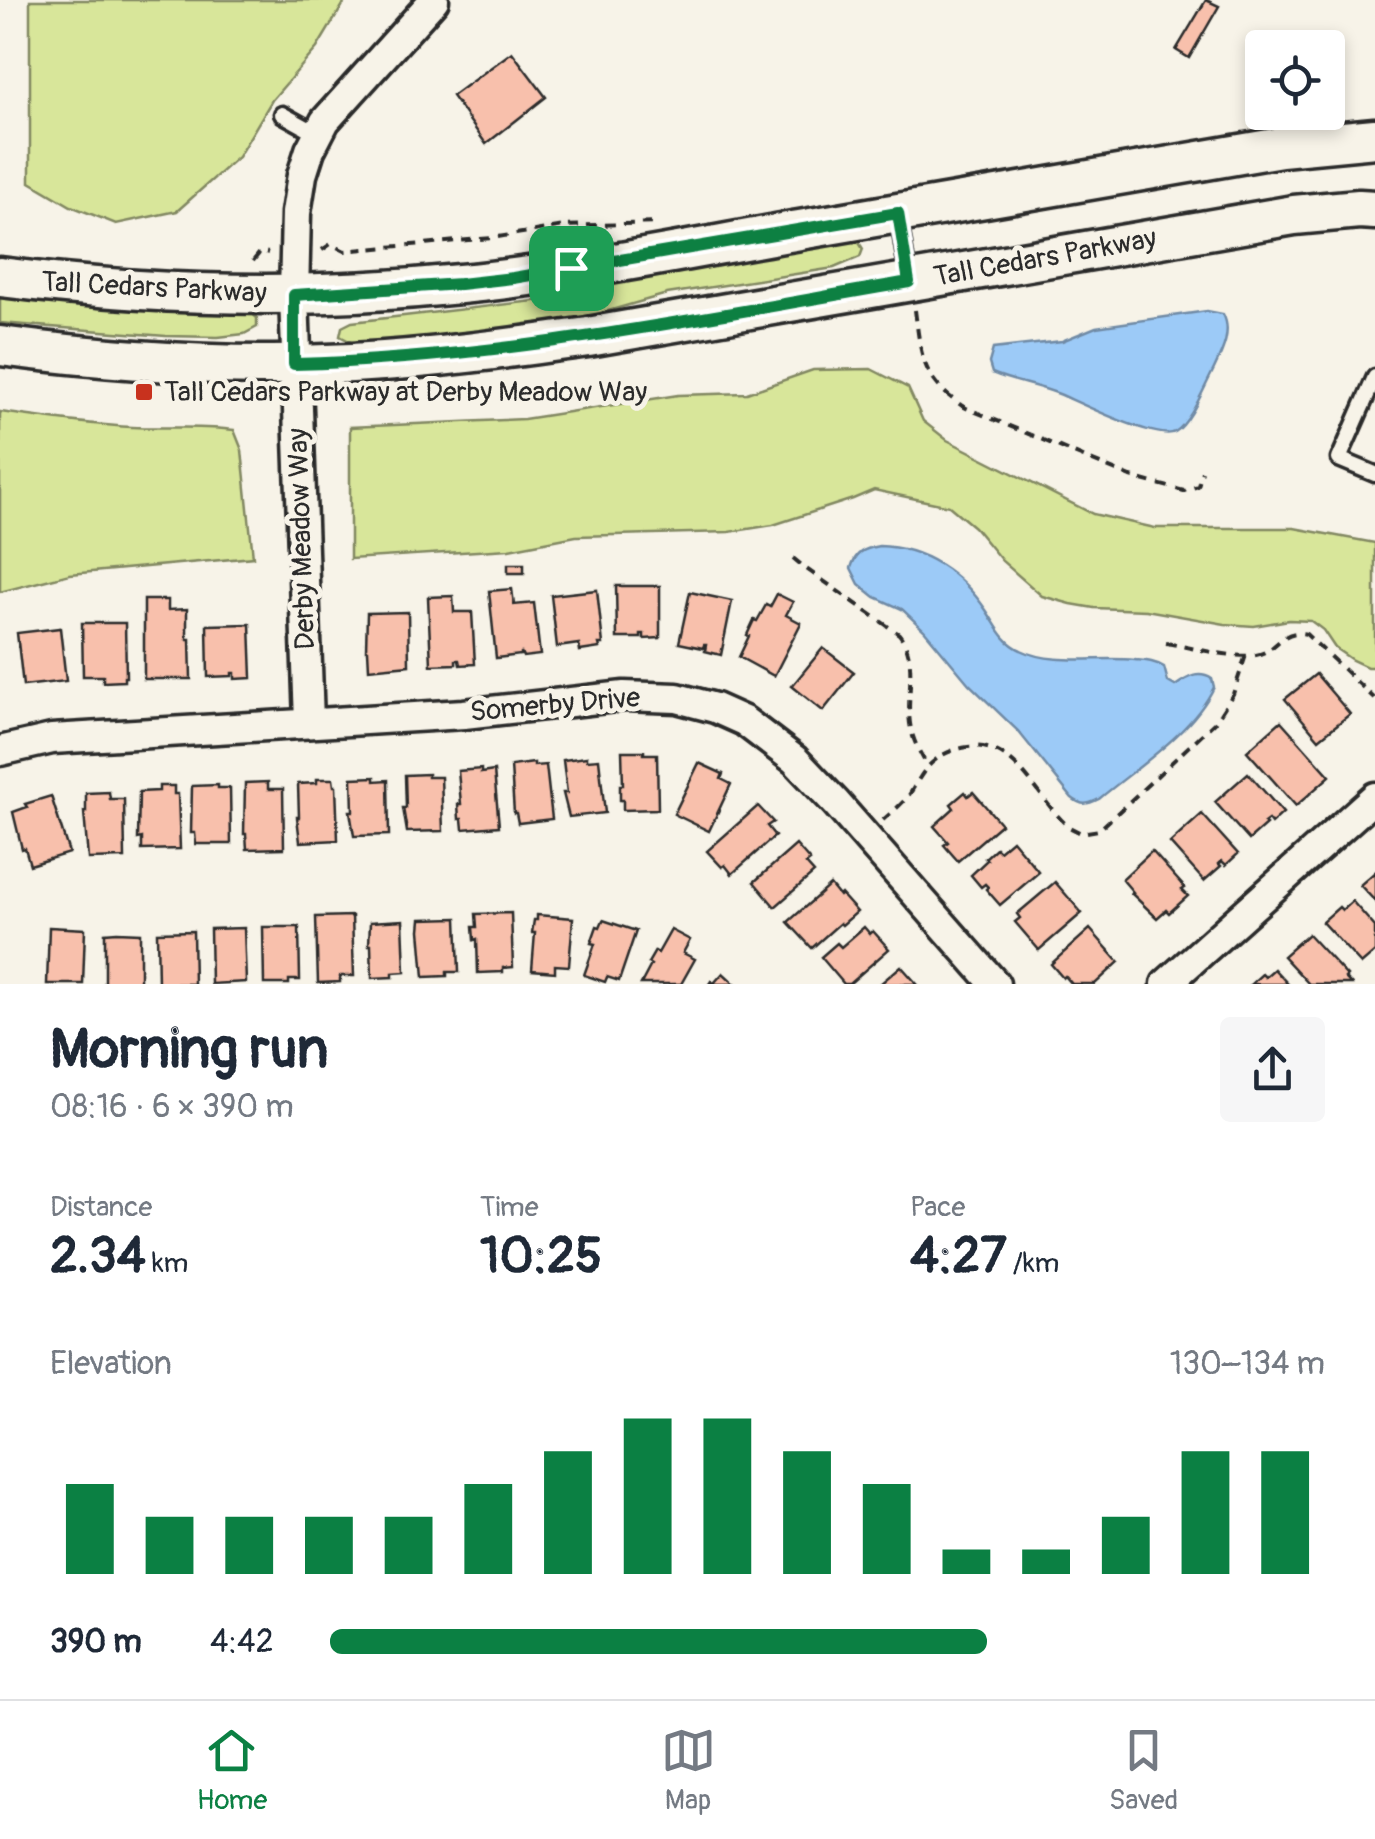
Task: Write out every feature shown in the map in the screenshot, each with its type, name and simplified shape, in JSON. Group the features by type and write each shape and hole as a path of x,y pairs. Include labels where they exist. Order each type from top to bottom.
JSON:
{"main road":[{"name":"Tall Cedars Parkway","path":"0,276 115,290 294,295 460,284 1281,147 1375,138"},
{"name":"Tall Cedars Parkway","path":"0,346 144,361 294,364 491,351 1294,215 1375,210"}],"street":[{"name":"Derby Meadow Way","path":"309,722 294,364 296,213 302,175 325,121 434,0"},
{"name":"Somerby Drive","path":"0,751 52,738 464,714 624,696 678,698 730,714 773,742 822,789 996,984"},
{"path":"1166,984 1375,797"}],"lane":[{"path":"282,114 318,134"},
{"path":"898,213 909,282"},
{"path":"1375,377 1339,458 1375,474"}],"path":[{"path":"318,252 332,244 345,251 492,238 564,226 672,222"},
{"path":"909,282 923,359 932,380 954,401 1132,478 1162,487 1184,491 1198,486 1202,471"},
{"path":"794,558 906,643 910,656 911,732 928,767"},
{"path":"1166,644 1246,656 1268,650 1289,634 1306,634 1375,699"},
{"path":"865,836 901,804 928,767 945,754 970,747 992,749 1014,764 1069,827 1081,832 1099,830 1214,722 1233,694 1246,656"}],"green space":[{"path":"30,0 346,0 317,48 272,100 238,157 177,211 116,224 71,206 30,182"},
{"path":"840,238 858,241 863,249 860,257 834,268 667,294 528,334 355,344 340,336 342,327 352,322 543,300 627,279"},
{"path":"0,293 250,312 257,318 257,327 244,334 218,337 0,323"},
{"path":"871,369 908,388 923,421 947,440 1093,514 1155,528 1294,528 1375,543 1375,667 1352,660 1335,648 1311,621 1254,626 1225,624 1146,610 1094,608 1042,596 949,506 874,490 773,525 729,532 576,536 509,549 350,559 350,427 524,419 678,395 747,393 813,370"},
{"path":"0,412 115,426 234,430 242,450 253,557 70,574 0,592"}],"water":[{"path":"1207,311 1223,314 1225,343 1196,405 1175,432 1166,434 1136,426 1051,391 1000,376 992,373 989,363 993,349 1062,341 1096,327"},
{"path":"879,546 911,551 940,564 965,585 1005,638 1021,650 1048,658 1150,662 1164,667 1168,682 1175,686 1202,675 1212,679 1214,687 1192,719 1162,748 1099,799 1079,802 924,630 902,609 875,597 859,584 851,568 855,558 864,550"}],"building":[{"path":"1206,0 1219,6 1189,58 1176,50"},
{"path":"512,52 546,97 486,144 452,96"},
{"path":"508,564 524,564 524,573 508,573"},
{"path":"616,586 660,586 660,638 644,639 641,634 641,638 617,638"},
{"path":"512,589 514,605 534,603 540,655 523,657 521,652 496,658 489,591"},
{"path":"597,590 603,644 580,651 579,644 557,647 551,595"},
{"path":"690,592 732,601 721,655 705,651 706,645 703,648 679,643"},
{"path":"777,594 793,602 786,615 801,623 774,676 739,657 754,620 766,605 770,607"},
{"path":"453,596 454,612 472,612 475,664 460,665 456,660 456,664 431,665 428,597"},
{"path":"144,600 168,600 168,610 187,609 191,679 144,679"},
{"path":"408,612 409,665 369,669 367,613"},
{"path":"82,623 125,623 124,681 103,682 103,676 83,676"},
{"path":"250,624 252,678 235,679 235,673 208,677 207,625"},
{"path":"60,628 66,681 23,686 17,633"},
{"path":"823,648 854,672 823,711 792,686"},
{"path":"1316,674 1350,714 1319,739 1285,699"},
{"path":"1281,721 1330,776 1296,806 1247,751"},
{"path":"622,751 657,754 658,809 623,810"},
{"path":"599,759 605,813 569,817 563,793 567,793 563,760"},
{"path":"699,763 723,774 721,779 731,784 709,831 674,814"},
{"path":"546,765 552,819 518,823 511,766"},
{"path":"481,769 481,773 494,771 499,826 463,829 459,819 458,771"},
{"path":"1248,773 1283,813 1271,824 1268,820 1264,823 1249,840 1215,802"},
{"path":"405,775 441,777 443,831 407,832 403,808"},
{"path":"375,777 375,781 388,780 389,835 354,836 350,811 352,778"},
{"path":"317,779 333,779 336,786 338,840 300,842 298,784 317,783"},
{"path":"268,782 268,789 283,789 284,848 247,849 245,783"},
{"path":"159,786 174,786 174,794 178,794 180,849 142,850 142,838 138,839 139,792 159,791"},
{"path":"192,786 230,788 231,844 196,844 195,833 191,833"},
{"path":"109,792 110,799 124,799 125,858 88,859 86,793"},
{"path":"965,792 968,796 973,792 1001,824 958,861 934,826"},
{"path":"51,796 69,853 30,865 13,812"},
{"path":"758,806 773,822 767,826 775,836 732,874 707,851"},
{"path":"1202,814 1238,854 1226,865 1222,861 1204,881 1170,843"},
{"path":"1012,840 1039,872 1000,905 988,887 981,887 971,875 996,848 999,851"},
{"path":"796,845 810,861 806,864 814,873 775,907 754,882"},
{"path":"1152,851 1188,896 1157,918 1122,879"},
{"path":"1375,872 1375,901 1360,885"},
{"path":"1055,882 1082,913 1039,950 1015,922 1020,918 1017,914"},
{"path":"830,885 857,912 812,948 788,922"},
{"path":"1352,901 1375,927 1375,952 1361,964 1322,922"},
{"path":"511,913 513,967 503,968 503,972 478,973 473,927 477,927 476,914"},
{"path":"537,915 573,918 569,966 555,965 555,972 532,970 532,933"},
{"path":"352,916 354,976 340,976 340,982 318,983 316,917"},
{"path":"457,918 459,972 424,977 421,919"},
{"path":"403,920 405,972 372,978 370,922"},
{"path":"603,920 636,931 619,981 607,977 605,982 584,975 595,944 591,943"},
{"path":"49,927 85,929 83,984 47,984"},
{"path":"263,927 299,927 300,980 264,984"},
{"path":"864,927 889,949 849,984 844,984 821,957 837,943 841,947"},
{"path":"244,928 246,982 211,984 210,929"},
{"path":"1090,929 1119,962 1095,984 1072,984 1051,964"},
{"path":"671,930 690,940 683,953 695,959 681,984 641,984 651,965 648,963"},
{"path":"193,931 194,984 158,984 157,932"},
{"path":"105,933 140,933 140,984 105,984"},
{"path":"1308,934 1351,984 1309,984 1283,956"},
{"path":"901,966 917,984 880,984"},
{"path":"1274,969 1288,984 1251,984 1262,974 1265,977"},
{"path":"723,973 735,984 709,984 714,983"}],"place":[{"name":"Tall Cedars Parkway at Derby Meadow Way","path":"144,392"}],"route":[{"path":"898,213 909,282 491,351 294,364 294,295 460,284 571,268 898,213"}]}
